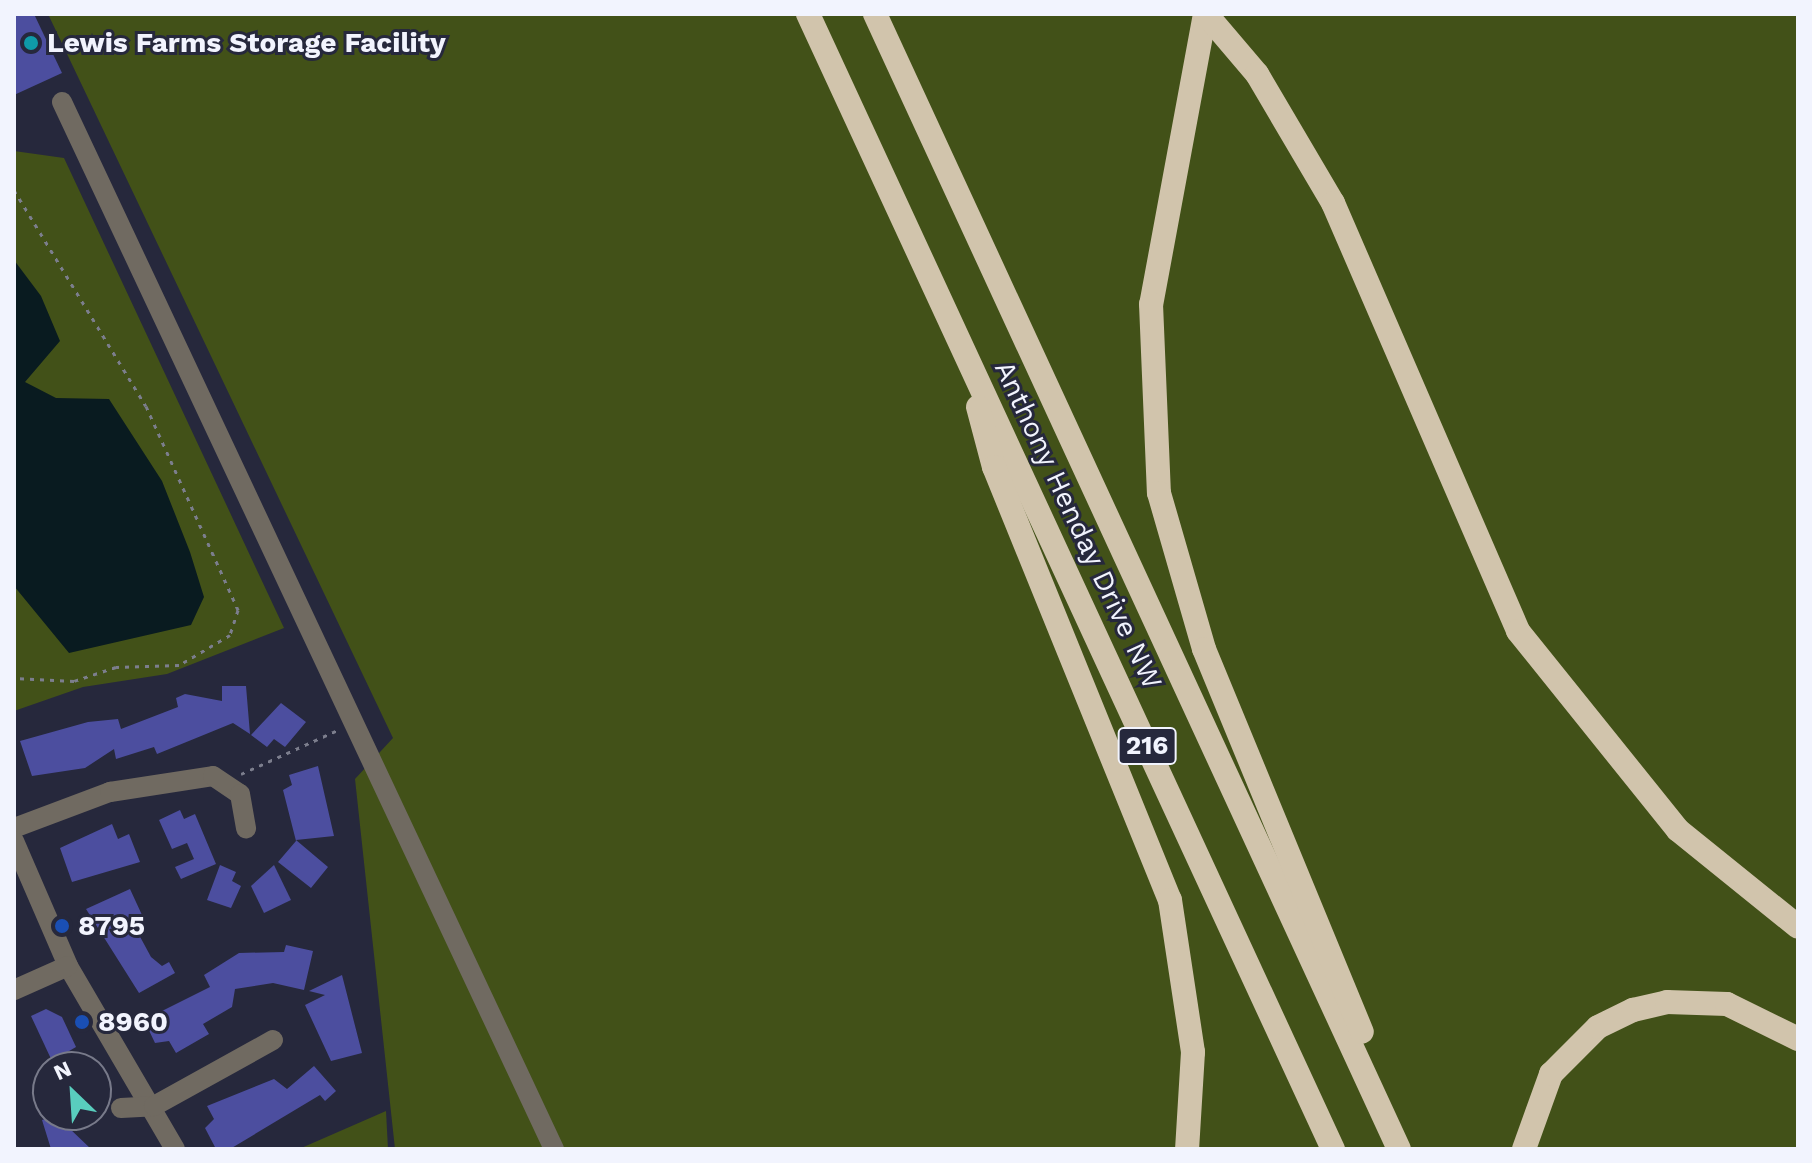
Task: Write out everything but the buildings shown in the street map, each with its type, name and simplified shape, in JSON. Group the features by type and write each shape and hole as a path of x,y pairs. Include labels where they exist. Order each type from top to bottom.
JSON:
{"highway":[{"name":"Anthony Henday Drive NW","path":"808,14 1333,1149"},
{"name":"Anthony Henday Drive NW","path":"875,14 1399,1149"},
{"path":"1205,14 1151,304 1159,493 1204,649 1368,1047 1372,1089"},
{"path":"1205,14 1257,74 1333,203 1492,581 1546,670 1622,766 1678,830 1798,927"},
{"path":"961,343 994,467 1170,900 1193,1052 1187,1149"},
{"path":"1622,766 1798,909"},
{"path":"1524,1149 1536,1100 1560,1062 1598,1027 1633,1010 1667,1002 1727,1004 1798,1039"}],"street":[{"path":"62,102 554,1149"},
{"path":"14,828 136,786 226,780 240,794 246,828"},
{"path":"14,841 68,966 154,1106 175,1149"},
{"path":"14,990 68,966"},
{"path":"121,1108 154,1106 273,1040"}],"path":[{"path":"14,190 146,406 238,610 230,635 179,665 116,667 74,681 14,678"},
{"path":"226,780 354,723"}],"green space":[{"path":"48,14 1798,14 1798,1149 395,1149 355,779 393,738"},
{"path":"14,151 64,158 284,628 167,674 83,687 14,711"},
{"path":"386,1111 388,1149 299,1149"}],"shaded area":[{"path":"14,260 41,296 60,341 25,382 56,398 109,399 162,481 190,552 204,597 191,625 69,653 14,586"}],"place":[{"name":"Lewis Farms Storage Facility","path":"31,43"},
{"name":"8795","path":"62,926"},
{"name":"8960","path":"82,1022"}]}
